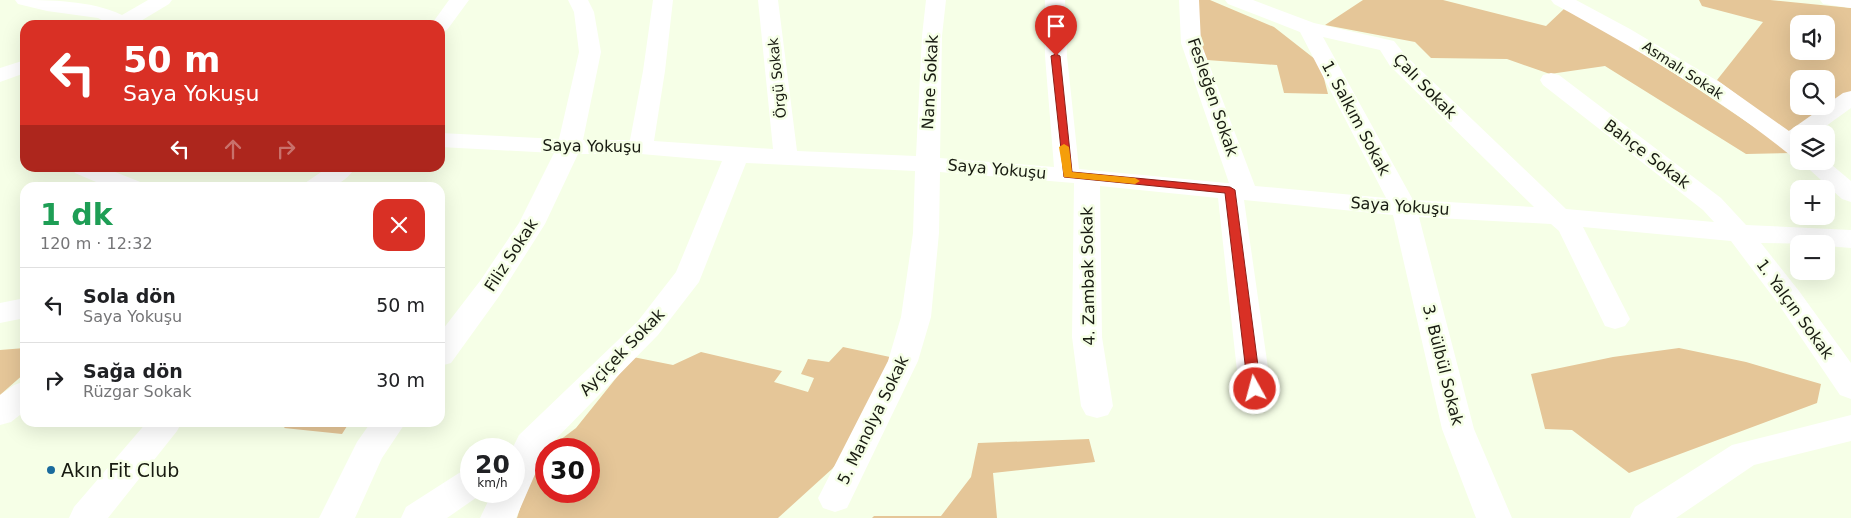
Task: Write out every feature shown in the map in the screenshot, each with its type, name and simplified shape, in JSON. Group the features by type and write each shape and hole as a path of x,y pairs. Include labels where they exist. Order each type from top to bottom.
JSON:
{"street":[{"path":"25,0 103,13 115,20"},
{"path":"129,20 162,0"},
{"path":"444,20 459,0"},
{"name":"Filiz Sokak","path":"445,348 490,288 532,224 569,147 590,52 584,12 578,0"},
{"path":"641,147 656,61 663,0"},
{"name":"Örgü Sokak","path":"768,0 786,156"},
{"name":"Nane Sokak","path":"926,164 932,36 936,0"},
{"name":"4. Zambak Sokak","path":"1055,0 1056,56 1077,176 1086,337 1097,406"},
{"name":"Fesleğen Sokak","path":"1189,0 1191,43 1238,191 1255,389"},
{"name":"Çalı Sokak","path":"1235,0 1308,28 1387,44 1398,62 1556,216 1570,227 1615,318"},
{"name":"Asmalı Sokak","path":"1562,0 1640,42 1790,136"},
{"path":"1830,0 1851,2"},
{"name":"1. Salkım Sokak","path":"1308,28 1404,208"},
{"path":"0,65 20,61"},
{"path":"0,75 20,68"},
{"name":"Bahçe Sokak","path":"1551,80 1712,204 1739,233"},
{"path":"1816,125 1851,98"},
{"name":"Saya Yokuşu","path":"445,140 569,147 641,147 738,155 926,164 1077,176 1404,208 1556,216 1739,233 1851,239"},
{"name":"Ayçiçek Sokak","path":"525,447 648,328 690,275 738,155"},
{"name":"5. Manolya Sokak","path":"835,498 903,361 916,318 926,233 926,164"},
{"path":"1823,170 1851,194"},
{"path":"94,172 119,182"},
{"path":"323,182 337,172"},
{"name":"3. Bülbül Sokak","path":"1404,208 1458,429 1494,518"},
{"name":"1. Yalçın Sokak","path":"1739,233 1789,298 1851,387"},
{"path":"0,313 20,309"},
{"path":"0,413 20,397"},
{"path":"87,518 162,427"},
{"path":"337,518 369,452 386,427"},
{"path":"1648,518 1744,454 1851,428"},
{"path":"419,518 460,490"},
{"path":"498,518 505,503"}],"shaded area":[{"path":"1194,0 1210,0 1274,27 1320,63 1328,94 1284,93 1277,65 1207,60 1197,40"},
{"path":"1363,0 1443,0 1546,26 1565,8 1631,44 1790,151 1790,153 1746,154 1605,66 1550,74 1507,59 1431,58 1415,42 1325,25"},
{"path":"1699,0 1770,0 1851,8 1851,98 1835,106 1835,70 1790,70 1790,115 1819,115 1800,125 1790,125 1790,130 1787,132 1717,80 1763,22 1702,6"},
{"path":"843,347 890,357 859,439 832,469 778,518 517,518 522,503 525,503 525,492 535,460 535,503 600,503 600,438 563,438 576,428 633,357 673,365 701,352 782,371 774,382 808,392 814,378 801,374 808,359 829,362"},
{"path":"20,348 20,377 0,395 0,350"},
{"path":"1679,348 1746,362 1821,384 1817,403 1629,473 1572,430 1545,429 1531,374 1613,357"},
{"path":"285,427 346,427 342,434"},
{"path":"1089,439 1095,462 993,473 997,518 872,518 874,516 941,516 971,477 978,443"}],"slow traffic":[{"path":"1064,147 1067,175 1135,181"}],"place":[{"name":"Akın Fit Club","path":"51,470"}],"route":[{"path":"1056,56 1067,175 1230,190 1255,389"}]}
